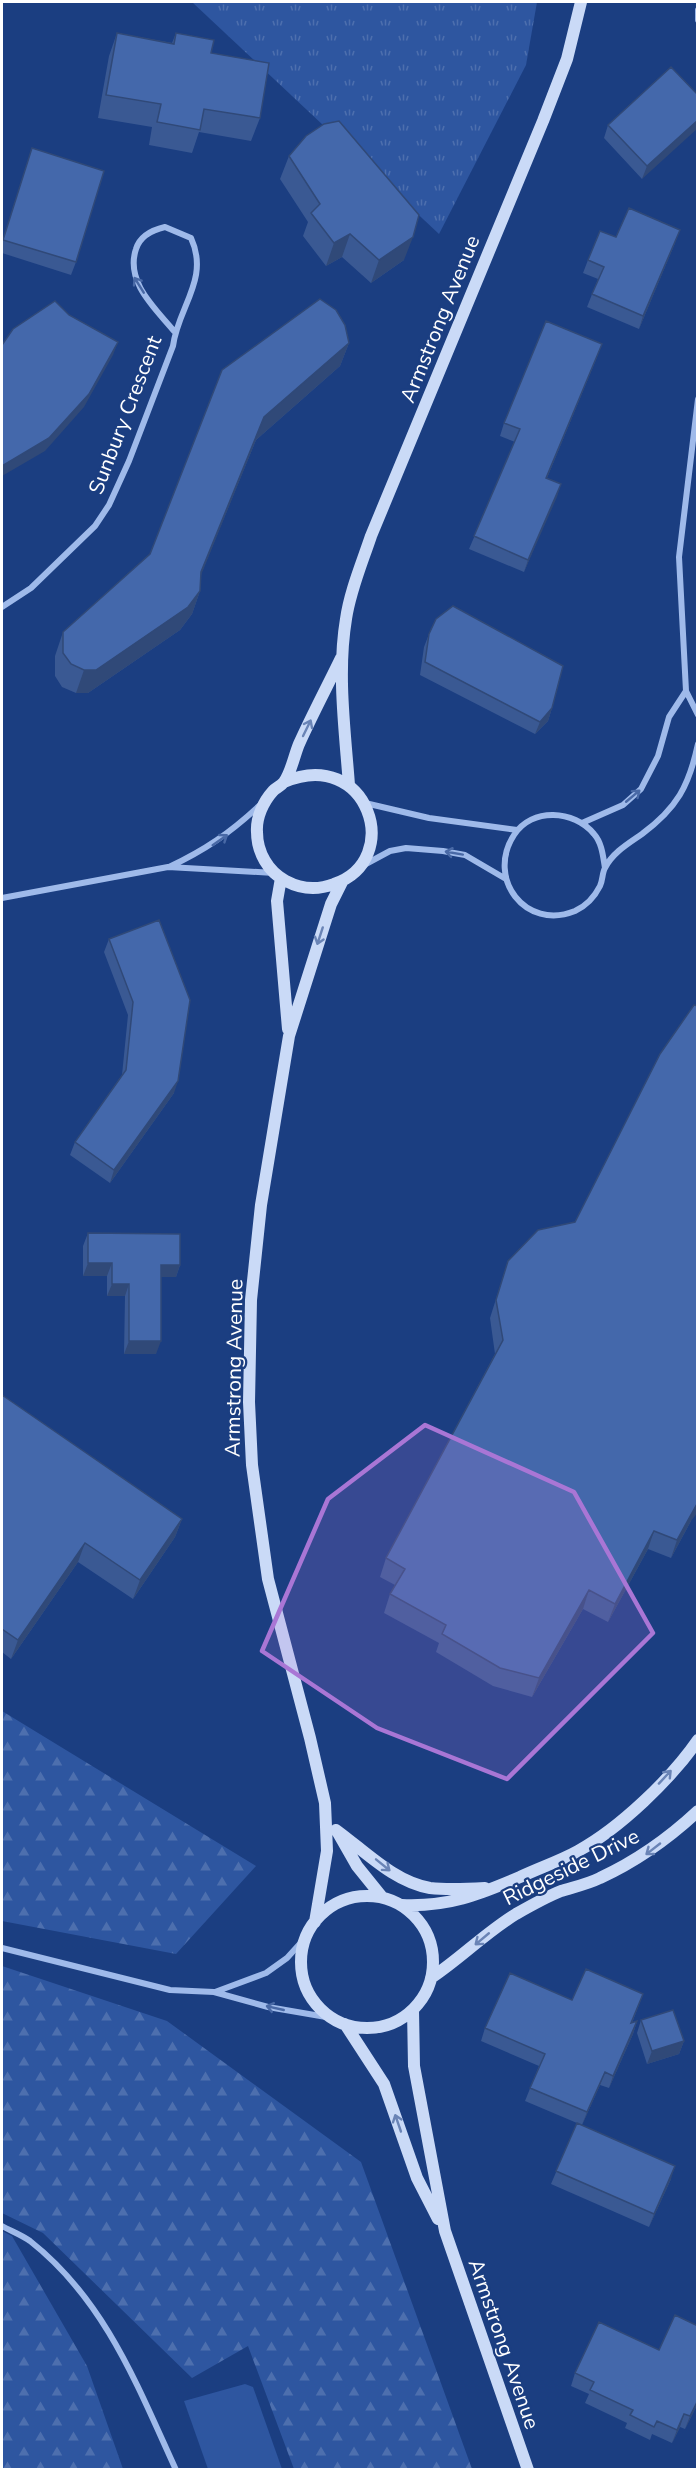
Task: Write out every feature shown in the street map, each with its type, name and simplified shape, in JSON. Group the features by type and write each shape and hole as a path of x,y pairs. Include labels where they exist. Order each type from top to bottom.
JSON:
{"street":[{"name":"Armstrong Avenue","path":"349,785 342,654 345,620 352,593 371,536 543,122 567,59 581,2"},
{"path":"698,10 698,20"},
{"name":"Sunbury Crescent","path":"2,608 31,588 95,526 109,505 129,461 173,346 174,331 193,290 197,275 196,249 191,238 165,227 153,230 141,240 137,245 132,267 134,276 149,300 174,331"},
{"path":"698,399 679,557 686,691 698,715"},
{"name":"Armstrong Avenue","path":"284,782 342,654"},
{"path":"582,823 622,805 641,789 658,756 669,717 686,691"},
{"path":"605,868 625,845 656,823 680,797 690,777 698,744"},
{"path":"2,898 168,867 202,851 224,837 284,782 300,775 317,774 334,777 349,785 365,803 371,819 372,836 368,852 359,867"},
{"path":"264,802 258,816 259,847 264,860 278,876"},
{"path":"365,803 429,818 517,830"},
{"path":"548,815 566,816 582,823 595,834 603,850 605,868 601,885 591,900 577,910 560,915 543,914 526,907 513,895 506,879 504,862 508,845 517,830 531,820 548,815"},
{"path":"168,867 278,876 307,888 325,888 342,882 359,867 390,851 406,848 465,855 506,879"},
{"name":"Armstrong Avenue","path":"278,876 277,901 289,1036"},
{"name":"Armstrong Avenue","path":"342,882 331,904 289,1036 258,1229 251,1300 249,1402 252,1465 268,1579 325,1803 336,1830 357,1866 382,1897"},
{"name":"Ridgeside Drive","path":"402,1905 424,1906 455,1902 578,1851 620,1822 653,1791 698,1740"},
{"name":"Armstrong Avenue","path":"315,1922 327,1851 325,1803"},
{"name":"Ridgeside Drive","path":"431,1978 492,1930 517,1914 559,1892 598,1880 643,1857 698,1811"},
{"path":"336,1830 407,1881 440,1888 495,1887"},
{"path":"214,1992 266,1973 287,1958 306,1937 315,1922 329,1909 346,1900 382,1897 402,1905 425,1929 434,1961 431,1978 424,1995 412,2010 398,2020 381,2026 363,2028 345,2024 332,2018 316,2005 306,1990 302,1972 302,1954 306,1937"},
{"path":"2,1948 170,1990 214,1992 268,2007 332,2018"},
{"name":"Armstrong Avenue","path":"412,2010 414,2066 445,2231 528,2469"},
{"name":"Armstrong Avenue","path":"345,2024 384,2084 417,2178 445,2231"},
{"path":"2,2226 29,2240 82,2291 125,2359 176,2469"}],"highlighted area":[{"path":"425,1425 574,1492 653,1633 507,1779 377,1728 262,1651 328,1499"}],"green space":[{"path":"192,2 537,2 526,65 439,234"},
{"path":"2,1711 256,1866 176,1954 2,1921"},
{"path":"2,1966 167,2021 361,2162 472,2469 294,2469 248,2346 192,2378 43,2233 2,2213"},
{"path":"2,2231 12,2236 87,2366 123,2469 2,2469"},
{"path":"245,2384 253,2387 282,2469 208,2469 184,2401"}],"building":[{"path":"117,33 174,44 176,33 214,40 211,53 269,63 260,118 204,109 200,130 157,122 161,104 106,95"},
{"path":"671,67 698,95 698,120 647,166 608,125"},
{"path":"339,121 419,215 413,237 379,260 350,234 334,243 311,213 320,204 289,156 306,136 324,124"},
{"path":"32,148 104,171 76,262 3,240"},
{"path":"629,208 680,230 643,316 592,294 604,267 588,260 600,231 616,237"},
{"path":"320,299 336,310 345,325 349,343 264,417 201,572 200,591 188,607 96,670 84,670 71,664 63,653 63,632 150,554 222,370"},
{"path":"55,301 69,315 118,342 89,394 49,438 2,466 2,345 13,329"},
{"path":"546,321 602,344 546,478 561,484 528,560 474,536 520,429 504,423"},
{"path":"453,606 563,666 552,708 540,722 425,662 429,634 436,619"},
{"path":"159,920 190,1000 178,1081 114,1170 75,1142 126,1070 133,1002 109,939"},
{"path":"694,1005 698,1006 698,1502 677,1540 654,1531 615,1604 589,1590 539,1678 500,1668 442,1634 446,1625 390,1594 405,1569 386,1558 503,1340 496,1300 508,1261 538,1230 575,1222 660,1054"},
{"path":"88,1233 180,1234 180,1265 161,1265 161,1341 129,1341 129,1284 112,1284 112,1263 88,1263"},
{"path":"2,1395 182,1519 140,1580 85,1543 18,1640 2,1629"},
{"path":"586,1969 643,1994 631,2023 637,2021 613,2076 605,2072 587,2112 530,2088 545,2054 485,2028 510,1973 572,2000"},
{"path":"673,2010 684,2041 652,2051 641,2020"},
{"path":"577,2123 675,2166 654,2214 556,2171"},
{"path":"675,2315 698,2326 698,2400 690,2416 684,2414 677,2430 657,2421 654,2427 630,2415 633,2410 590,2390 594,2382 575,2373 599,2322 659,2350"}]}
